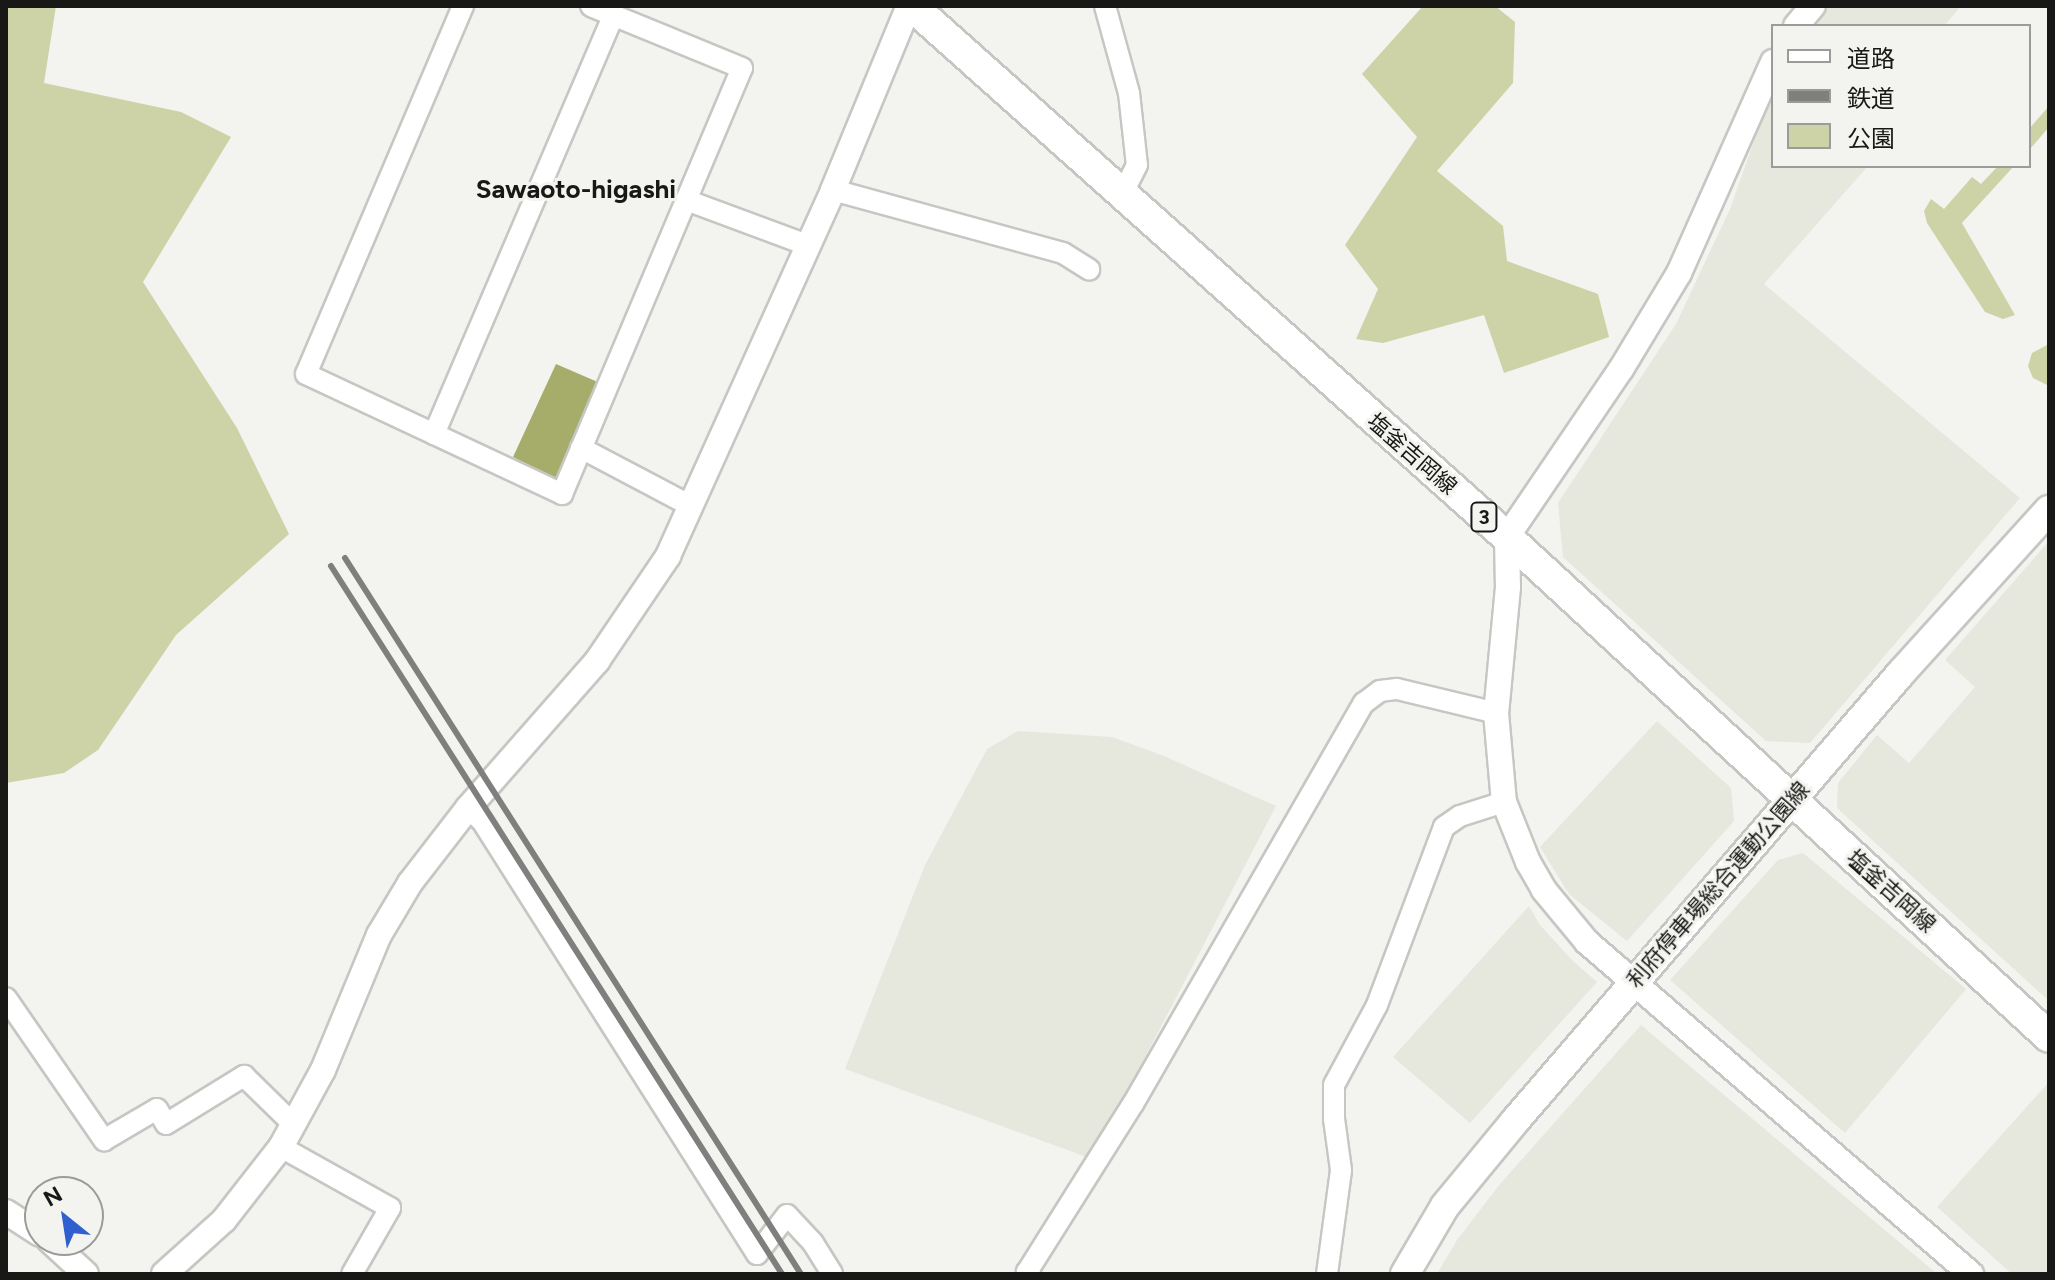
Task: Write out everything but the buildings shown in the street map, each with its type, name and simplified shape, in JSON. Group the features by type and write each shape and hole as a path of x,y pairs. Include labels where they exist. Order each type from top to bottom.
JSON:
{"main road":[{"name":"塩釜吉岡線","path":"911,6 1507,537 2049,1037"},
{"name":"利府停車場総合運動公園線","path":"1405,1274 1445,1206 1632,983 2049,510"}],"street":[{"path":"463,6 306,374 562,494 742,68 591,6"},
{"path":"164,1274 224,1220 281,1147 323,1070 379,935 410,883 468,808 597,661 668,556 833,190 911,6"},
{"path":"1105,6 1129,93 1137,165 1122,195"},
{"path":"1798,24 1813,6"},
{"path":"434,434 614,15"},
{"path":"1771,66 1679,273 1621,369 1507,537 1508,587 1496,713 1504,802 1528,862 1544,890 1587,942 1971,1274"},
{"path":"833,190 1063,253 1089,269"},
{"path":"686,200 807,245"},
{"path":"581,448 691,506"},
{"path":"1030,1274 1027,1272 1133,1104 1364,703 1380,691 1397,689 1496,713"},
{"path":"1327,1274 1341,1170 1334,1119 1334,1085 1377,1005 1444,827 1460,816 1504,802"},
{"path":"468,808 482,821 757,1254 787,1215 813,1243 832,1274"},
{"path":"6,998 104,1140 157,1109 166,1124 244,1076 294,1125"},
{"path":"281,1147 390,1208 352,1274"},
{"path":"6,1212 24,1224"},
{"path":"66,1256 86,1274"}],"shaded area":[{"path":"1830,6 1961,6 1946,24 1813,24"},
{"path":"1771,93 1771,168 1866,168 1764,284 2020,498 1810,743 1766,741 1563,557 1558,503 1676,324 1730,209"},
{"path":"556,364 600,383 578,426 583,431 565,475 554,478 513,457"},
{"path":"2049,541 2049,1001 1837,808 1838,783 1877,735 1909,763 1975,687 1945,660"},
{"path":"1657,721 1731,788 1734,821 1627,941 1569,894 1540,847"},
{"path":"1018,731 1112,737 1164,756 1276,806 1092,1159 845,1069 925,865 987,749"},
{"path":"1803,853 1966,989 1845,1133 1670,980 1778,860"},
{"path":"1529,906 1540,925 1597,982 1470,1123 1393,1057"},
{"path":"1641,1025 1937,1274 1437,1274 1457,1240 1500,1184"},
{"path":"2049,1082 2049,1274 2012,1274 1937,1207"}],"green space":[{"path":"6,6 56,6 44,83 181,112 231,137 143,282 237,428 289,534 176,635 98,750 64,773 6,783"},
{"path":"1423,6 1495,6 1515,22 1513,83 1437,171 1503,226 1507,261 1598,294 1609,337 1504,373 1484,315 1383,343 1356,339 1378,289 1345,245 1417,137 1362,74"},
{"path":"2049,106 2049,127 2031,148 2031,127"},
{"path":"1996,168 2012,168 1962,223 2015,315 2003,319 1985,312 1927,223 1924,211 1931,199 1944,209 1972,177 1981,184"},
{"path":"2049,344 2049,386 2033,378 2028,366 2032,353"}],"railway":[{"path":"345,558 801,1274"},
{"path":"331,566 782,1274"}],"district":[{"name":"Sawaoto-higashi","path":"576,190"}]}
